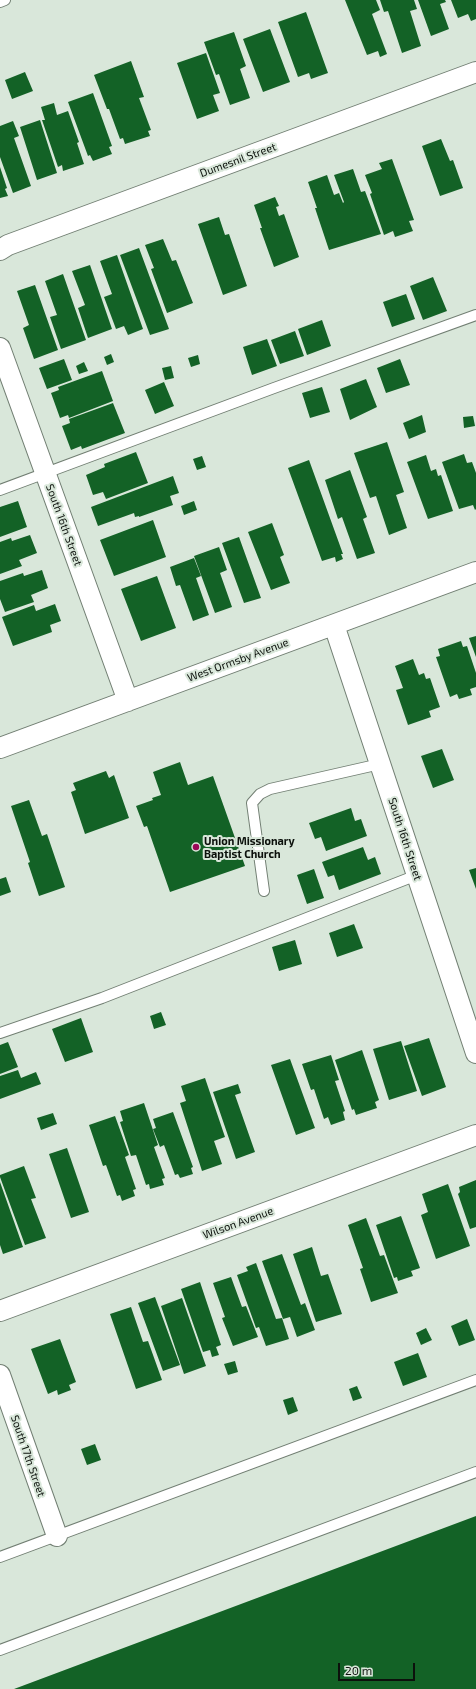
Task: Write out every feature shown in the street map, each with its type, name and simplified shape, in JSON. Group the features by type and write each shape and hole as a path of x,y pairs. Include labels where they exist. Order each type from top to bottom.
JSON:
{"street":[{"name":"Dumesnil Street","path":"0,250 23,240 476,72"},
{"name":"South 16th Street","path":"0,348 128,701"},
{"name":"West Ormsby Avenue","path":"0,748 476,572"},
{"name":"South 16th Street","path":"334,625 476,1053"},
{"name":"Wilson Avenue","path":"0,1312 476,1135"},
{"name":"South 17th Street","path":"0,1375 57,1536"}],"lane":[{"path":"0,2 5,0"},
{"path":"0,490 476,315"},
{"path":"264,891 252,803 260,794 270,789 380,764"},
{"path":"0,1033 102,998 417,875"},
{"path":"0,1556 476,1380"},
{"path":"0,1650 476,1472"}],"building":[{"path":"345,0 376,0 380,10 372,14 387,54 380,57 378,51 367,55"},
{"path":"380,0 414,0 417,9 410,11 421,46 402,53 388,11 384,12"},
{"path":"418,0 445,0 446,2 440,4 449,29 431,36"},
{"path":"451,0 476,0 476,19 471,21 468,14 458,18"},
{"path":"306,12 328,73 311,79 309,73 298,77 278,22"},
{"path":"270,29 290,82 263,92 243,39"},
{"path":"234,32 246,66 240,69 250,98 230,105 219,74 216,75 204,42"},
{"path":"206,53 220,93 213,95 219,111 197,119 177,63"},
{"path":"131,61 144,97 139,98 151,130 148,131 150,136 125,144 123,138 120,139 94,75"},
{"path":"25,72 33,91 12,99 5,80"},
{"path":"93,93 112,146 109,147 112,154 93,161 90,155 88,156 68,102"},
{"path":"54,103 57,115 68,111 79,142 77,143 84,164 63,171 62,165 58,167 42,120 45,120 41,107"},
{"path":"40,120 57,173 37,180 20,127"},
{"path":"13,121 19,136 14,138 31,186 13,193 0,157 0,126"},
{"path":"441,139 450,161 453,160 463,188 440,196 422,146"},
{"path":"392,159 414,220 409,221 413,231 395,237 393,231 384,235 370,194 372,193 365,175 382,169 379,163"},
{"path":"0,167 8,196 0,198"},
{"path":"353,169 361,192 365,191 381,234 329,250 308,182 327,175 334,195 339,193 343,203 344,202 334,175"},
{"path":"275,197 279,206 276,207 279,216 284,214 299,257 274,267 260,228 262,228 254,205"},
{"path":"219,217 225,235 229,234 247,286 223,295 198,224"},
{"path":"163,239 172,261 176,260 193,303 167,313 151,269 154,268 145,245"},
{"path":"139,248 169,329 150,335 120,255"},
{"path":"117,255 143,329 128,335 124,326 116,329 104,297 112,294 100,261"},
{"path":"90,265 112,329 88,338 78,308 85,305 72,271"},
{"path":"63,274 86,340 61,349 50,317 57,315 45,281"},
{"path":"433,277 447,311 423,320 410,286"},
{"path":"35,285 58,350 34,359 23,328 29,325 17,291"},
{"path":"406,294 415,319 392,327 383,302"},
{"path":"322,320 331,346 307,355 298,329"},
{"path":"295,331 304,356 280,364 271,340"},
{"path":"267,339 277,366 252,375 243,347"},
{"path":"111,354 114,362 107,365 104,357"},
{"path":"198,355 200,364 191,367 188,358"},
{"path":"64,359 72,380 47,389 39,368"},
{"path":"400,359 410,385 386,393 377,368"},
{"path":"84,362 88,371 79,374 76,366"},
{"path":"171,366 174,378 165,380 162,368"},
{"path":"102,371 113,401 69,418 68,415 60,418 51,393 59,390 58,387"},
{"path":"366,379 377,407 350,420 340,389"},
{"path":"164,382 174,406 155,414 145,390"},
{"path":"322,387 330,412 310,418 302,393"},
{"path":"113,403 125,433 82,449 81,446 71,450 62,426 70,423 69,419"},
{"path":"422,415 426,432 409,439 403,423"},
{"path":"473,416 475,426 464,428 463,417"},
{"path":"387,442 404,492 396,495 407,528 389,535 376,496 370,498 354,453"},
{"path":"136,452 148,483 106,499 103,492 93,495 86,475 105,467 104,464"},
{"path":"464,454 467,463 472,462 476,473 475,510 473,505 459,509 442,462"},
{"path":"426,455 431,471 436,469 438,476 441,475 453,511 428,519 407,462"},
{"path":"202,456 206,467 197,470 193,459"},
{"path":"309,460 343,554 341,554 343,559 336,562 335,557 322,561 288,468"},
{"path":"350,470 367,517 363,519 375,553 357,559 342,517 338,519 325,480"},
{"path":"173,476 179,493 170,496 173,505 139,517 135,517 134,513 98,526 91,507"},
{"path":"18,501 27,527 0,537 0,507"},
{"path":"194,501 197,510 184,515 181,506"},
{"path":"153,520 166,557 114,576 100,540"},
{"path":"272,523 284,555 280,557 290,583 271,590 248,532"},
{"path":"30,535 37,553 19,560 22,566 0,574 0,542 11,538 12,541"},
{"path":"239,537 261,598 244,603 222,543"},
{"path":"219,547 227,570 220,573 232,607 215,613 194,556"},
{"path":"194,558 201,576 196,578 209,615 193,621 180,585 176,586 170,567"},
{"path":"42,570 48,588 31,595 34,602 5,612 0,599 0,581 23,573 24,576"},
{"path":"157,576 176,628 141,641 121,589"},
{"path":"55,604 61,621 50,625 52,632 13,646 2,617 34,605 36,611"},
{"path":"476,636 476,657 469,638"},
{"path":"461,641 463,647 467,646 476,673 476,687 470,689 472,695 459,699 457,694 450,697 436,657 440,656 438,649"},
{"path":"413,659 419,675 424,673 426,679 430,678 440,707 429,711 431,717 408,725 396,690 403,688 395,666"},
{"path":"442,749 454,780 433,788 421,756"},
{"name":"Union Missionary Baptist Church","path":"180,762 188,785 213,776 245,866 170,892 147,826 144,827 136,806 153,800 152,798 161,795 153,772"},
{"path":"106,771 109,778 114,775 129,818 85,834 71,792 76,790 73,783"},
{"path":"29,800 42,836 47,834 65,887 39,896 28,863 30,862 11,806"},
{"path":"351,808 355,821 361,819 367,836 326,851 321,837 315,839 309,823"},
{"path":"363,847 368,860 375,857 381,874 339,890 334,875 328,877 322,862"},
{"path":"476,868 476,889 469,870"},
{"path":"314,869 324,898 307,904 297,875"},
{"path":"6,877 11,892 0,896 0,879"},
{"path":"354,924 363,948 337,957 329,933"},
{"path":"295,940 302,964 279,971 272,947"},
{"path":"161,1012 166,1025 154,1029 150,1016"},
{"path":"81,1018 93,1052 65,1062 52,1029"},
{"path":"429,1038 446,1087 422,1096 404,1046"},
{"path":"401,1041 417,1091 389,1100 373,1049"},
{"path":"8,1042 18,1067 0,1074 0,1045"},
{"path":"362,1050 379,1100 375,1102 377,1108 356,1115 354,1109 352,1110 335,1060"},
{"path":"331,1055 339,1080 335,1081 345,1111 343,1112 345,1120 331,1125 328,1117 324,1119 314,1089 311,1090 302,1064"},
{"path":"290,1059 315,1128 296,1135 271,1065"},
{"path":"18,1070 21,1078 36,1072 41,1084 0,1099 0,1076"},
{"path":"205,1078 225,1137 214,1141 222,1164 202,1171 180,1103 186,1101 181,1086"},
{"path":"238,1084 241,1093 235,1095 255,1152 236,1159 213,1092"},
{"path":"144,1103 158,1145 154,1147 165,1178 162,1179 164,1185 150,1189 149,1184 146,1185 136,1155 131,1156 120,1122 123,1121 120,1111"},
{"path":"173,1112 193,1167 191,1168 193,1174 180,1178 178,1174 175,1175 164,1145 160,1147 153,1129 156,1128 153,1119"},
{"path":"53,1113 57,1124 41,1130 37,1118"},
{"path":"115,1116 129,1155 125,1157 136,1189 133,1190 135,1196 122,1201 120,1195 117,1196 106,1165 103,1166 89,1125"},
{"path":"67,1148 89,1212 71,1218 49,1154"},
{"path":"24,1166 36,1198 31,1199 46,1238 25,1245 0,1177 0,1175"},
{"path":"476,1180 476,1227 470,1229 458,1194 460,1192 459,1187"},
{"path":"0,1182 23,1247 3,1254 0,1245"},
{"path":"448,1184 470,1246 436,1259 421,1215 428,1212 422,1194"},
{"path":"401,1216 420,1268 411,1271 413,1276 398,1281 397,1277 394,1278 376,1225"},
{"path":"366,1218 380,1256 384,1255 398,1293 371,1302 360,1269 363,1268 348,1225"},
{"path":"312,1247 321,1276 328,1274 342,1314 316,1322 293,1254"},
{"path":"282,1254 301,1305 305,1303 315,1330 297,1337 290,1317 283,1319 262,1261"},
{"path":"256,1263 276,1319 282,1318 289,1339 266,1346 259,1327 256,1328 237,1275 248,1271 246,1267"},
{"path":"231,1277 242,1307 246,1306 258,1337 233,1346 222,1318 225,1317 213,1283"},
{"path":"200,1282 221,1345 216,1347 219,1355 212,1357 210,1350 203,1352 181,1289"},
{"path":"155,1297 180,1365 163,1371 138,1303"},
{"path":"182,1298 206,1366 184,1374 161,1306"},
{"path":"131,1307 143,1342 148,1341 162,1380 136,1389 110,1314"},
{"path":"467,1319 475,1340 459,1346 451,1326"},
{"path":"426,1328 432,1340 421,1345 416,1333"},
{"path":"60,1339 76,1382 69,1385 71,1390 58,1395 57,1390 48,1394 31,1349"},
{"path":"418,1353 427,1377 403,1386 394,1362"},
{"path":"235,1361 238,1372 228,1375 224,1364"},
{"path":"357,1386 362,1398 353,1401 349,1389"},
{"path":"293,1397 298,1411 288,1415 283,1400"},
{"path":"95,1444 101,1460 87,1465 81,1449"},
{"path":"476,1516 476,1689 14,1689"}],"place":[{"name":"Union Missionary Baptist Church","path":"196,847"}]}
